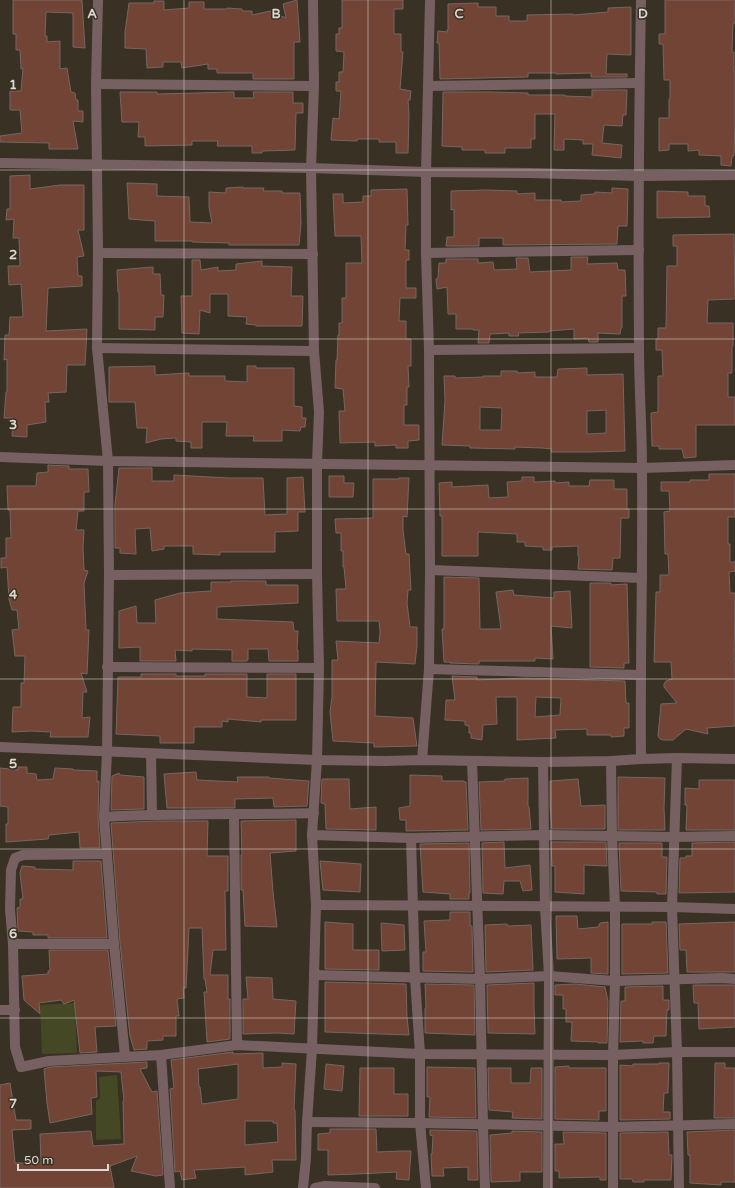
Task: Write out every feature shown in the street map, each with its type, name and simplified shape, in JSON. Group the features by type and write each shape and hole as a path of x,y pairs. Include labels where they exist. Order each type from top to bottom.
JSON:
{"street":[{"path":"98,0 96,84 98,164 97,348 108,461 109,575 107,752 104,817 125,1056"},
{"path":"303,1188 312,1049 316,906 312,835 317,760 319,668 317,574 318,412 314,351 311,168 314,86 314,0"},
{"path":"422,760 429,669 429,350 426,253 426,172 430,0"},
{"path":"641,0 639,83 639,348 642,468 640,675 641,759"},
{"path":"428,86 639,83"},
{"path":"96,84 314,86"},
{"path":"0,163 311,168 426,172 640,176 735,175"},
{"path":"426,253 639,250"},
{"path":"98,253 313,254"},
{"path":"97,348 314,351"},
{"path":"429,350 639,348"},
{"path":"0,457 108,461 429,464 642,468 735,465"},
{"path":"430,570 642,578"},
{"path":"109,575 317,574"},
{"path":"107,667 319,668"},
{"path":"429,669 640,675"},
{"path":"0,747 317,760 472,760 543,762 677,758 735,759"},
{"path":"151,754 152,814"},
{"path":"677,758 672,907 677,1052 679,1188"},
{"path":"472,760 478,905 485,1188"},
{"path":"611,761 615,906 613,1188"},
{"path":"543,762 545,907 549,976 548,1188"},
{"path":"104,817 152,814 314,814"},
{"path":"234,815 237,1045"},
{"path":"312,835 411,838 545,835 674,837 735,836"},
{"path":"411,838 415,978 420,1054 420,1123 426,1188"},
{"path":"107,854 23,855 15,858 11,870 10,909 13,944 15,1047 21,1066 49,1061 161,1055 237,1045 420,1054 613,1055 677,1052 735,1052"},
{"path":"316,906 478,905 735,909"},
{"path":"13,944 114,944"},
{"path":"314,975 480,979 549,976 615,981 722,978 735,979"},
{"path":"0,1010 15,1010"},
{"path":"161,1055 170,1188"},
{"path":"307,1122 613,1127 735,1124"},
{"path":"314,1188 325,1186 374,1188"}],"green space":[{"path":"75,1003 77,1053 42,1054 40,1005"},
{"path":"117,1075 121,1139 96,1140 96,1101 100,1098 99,1077"}],"building":[{"path":"13,0 82,0 85,48 73,47 73,13 46,12 45,36 47,36 47,42 60,41 60,69 67,68 71,92 75,93 76,100 78,100 78,111 83,111 83,122 73,121 78,149 49,149 49,143 0,142 0,136 22,133 20,110 10,110 10,91 21,91 23,68 21,69 20,50 16,50 16,34 13,34"},
{"path":"297,0 300,42 294,42 294,79 253,79 253,73 217,73 217,69 208,69 208,64 182,68 181,62 163,62 163,67 147,68 146,49 125,48 125,32 129,3 154,3 154,1 164,1 164,10 189,8 189,2 204,2 204,9 242,9 242,11 252,11 252,15 270,11 286,18 283,4"},
{"path":"342,0 403,0 403,9 394,9 394,34 401,34 401,52 403,52 400,89 411,91 410,100 408,100 408,153 396,153 396,142 379,142 379,139 357,139 357,141 331,140 333,118 339,119 341,91 336,91 336,82 339,82 339,72 343,72 344,52 336,51 336,34 339,34 339,28 342,28"},
{"path":"665,0 735,0 735,23 733,23 732,52 734,52 735,71 735,122 734,156 732,156 731,166 721,165 721,156 699,155 699,150 688,151 688,144 669,144 669,150 659,151 659,118 669,118 670,99 670,80 664,80 663,44 659,44 659,34 665,34"},
{"path":"478,3 478,7 496,7 496,16 509,16 509,21 527,21 527,15 573,15 608,12 608,8 631,7 631,55 607,54 606,74 627,74 627,77 591,77 591,73 528,73 528,77 440,79 439,43 437,43 438,31 447,32 448,30 448,4"},
{"path":"592,90 627,90 626,115 623,115 622,126 604,125 602,143 622,145 621,158 592,155 593,144 583,144 583,140 564,139 564,150 554,150 555,114 535,114 535,139 531,139 531,148 505,148 505,153 485,153 485,150 462,150 462,147 442,146 443,92 528,93 528,95 592,97"},
{"path":"120,92 157,92 157,94 234,92 234,98 254,98 253,92 293,92 293,103 303,103 303,113 296,113 295,150 262,151 262,153 252,153 252,146 217,146 218,141 192,141 192,145 145,146 145,137 138,137 139,122 122,122"},
{"path":"30,175 30,189 60,185 84,185 84,230 78,230 84,256 77,257 78,276 82,276 82,286 48,288 46,331 87,329 85,365 67,365 66,392 48,393 49,402 45,402 46,422 27,425 27,437 12,436 13,418 4,418 7,392 7,359 4,360 5,335 9,335 10,317 23,317 21,284 9,285 8,266 20,266 19,238 13,238 14,219 6,220 7,209 10,209 10,176"},
{"path":"127,183 157,184 157,196 189,197 190,222 212,223 209,207 209,192 226,193 226,188 243,187 264,188 263,191 282,191 282,193 300,193 301,223 299,245 229,245 229,243 192,241 155,241 155,221 129,219"},
{"path":"612,188 628,189 627,226 618,226 617,244 503,245 503,238 479,238 479,246 446,246 447,237 454,237 454,209 451,210 451,191 517,191 517,194 535,193 535,200 561,200 561,202 581,201 581,195 595,194 595,192 612,193"},
{"path":"407,189 408,225 406,225 405,250 409,250 409,260 406,260 406,288 416,288 416,298 400,298 399,321 406,321 406,339 411,339 411,366 408,366 409,387 407,387 407,405 404,405 404,425 419,425 419,440 408,441 408,448 396,448 396,445 375,446 375,442 340,443 339,411 345,411 343,389 335,388 339,323 342,323 342,298 346,298 346,263 362,263 361,236 335,236 333,194 343,194 343,203 363,202 363,196 371,196 371,190"},
{"path":"657,191 688,192 688,196 705,196 705,206 709,206 710,217 657,218"},
{"path":"734,234 735,299 708,300 707,323 733,323 732,373 728,373 728,397 735,397 735,425 696,425 696,457 684,458 682,449 659,449 659,446 652,446 651,413 658,412 658,376 663,376 662,350 656,350 656,339 658,339 658,328 666,328 667,266 677,266 677,246 673,246 673,235"},
{"path":"571,257 588,257 587,264 617,263 618,270 625,270 626,296 622,296 622,328 620,334 598,333 598,342 589,342 588,338 574,339 574,329 549,332 518,333 519,336 509,336 509,333 490,334 489,343 478,343 479,330 456,329 456,314 448,314 447,287 437,289 436,279 438,278 439,263 446,263 446,259 478,259 478,263 493,262 494,270 517,269 516,258 528,258 530,272 571,270"},
{"path":"192,260 200,260 201,270 218,267 218,271 236,270 236,264 262,261 262,266 292,267 291,296 303,296 302,326 256,326 246,324 247,317 228,316 228,294 210,294 210,313 200,310 199,334 182,333 181,296 192,296"},
{"path":"153,267 153,274 160,274 161,295 164,295 163,317 155,317 155,330 119,329 119,292 117,270"},
{"path":"155,366 155,375 189,373 189,376 225,376 225,381 247,382 247,366 256,366 256,368 294,368 294,406 302,407 302,418 306,418 305,427 301,427 300,431 282,430 282,441 253,441 254,436 226,436 227,422 202,422 202,448 191,448 191,442 176,441 176,438 161,439 146,443 147,428 137,428 135,402 109,402 109,367"},
{"path":"587,368 587,375 623,374 625,451 551,452 552,449 542,448 470,448 470,446 442,445 445,400 444,376 455,376 455,378 501,376 501,371 517,371 517,373 535,372 535,377 557,377 558,369","holes":["480,407 502,408 501,430 480,430","606,410 606,433 587,434 587,411"]},
{"path":"48,465 69,466 69,469 88,469 89,492 84,492 84,511 78,511 76,530 84,530 84,570 88,571 84,583 86,630 89,630 87,674 81,673 87,692 83,692 82,718 90,717 88,737 50,737 51,732 12,732 13,707 21,707 21,683 24,683 25,656 15,656 12,630 19,629 17,610 12,610 9,599 7,567 1,568 1,558 6,558 6,538 11,538 7,486 36,486 37,473 48,472"},
{"path":"119,468 152,468 152,481 174,481 174,475 263,478 265,515 287,514 287,478 303,477 305,512 298,512 298,531 275,532 275,552 220,552 220,555 193,554 193,546 164,546 164,549 152,551 150,528 135,529 136,554 120,553 120,548 115,548 115,505"},
{"path":"709,474 735,474 735,517 728,517 728,544 730,544 730,562 735,562 735,571 729,572 730,593 735,593 735,726 707,728 708,734 686,729 673,740 663,740 658,736 661,704 677,703 664,687 666,681 672,679 671,662 654,662 656,592 660,592 660,575 669,575 668,554 665,554 664,512 670,511 669,491 661,491 661,482 690,482 690,480 709,480"},
{"path":"329,476 344,476 344,483 354,483 353,497 329,497"},
{"path":"522,477 534,477 534,482 569,482 569,486 589,486 590,480 614,480 614,489 627,489 627,509 629,509 629,518 621,518 620,558 613,558 612,570 578,569 578,546 552,547 552,550 543,550 543,547 525,546 525,542 517,542 517,534 478,532 478,556 442,556 442,516 440,516 439,483 452,482 452,487 488,485 489,498 508,497 507,482 522,481"},
{"path":"409,478 407,517 403,516 403,530 406,554 409,554 411,590 408,590 407,603 410,627 417,627 417,646 415,664 376,662 375,716 413,718 417,746 374,747 374,743 333,741 330,712 332,697 332,660 338,660 336,641 379,643 380,632 379,621 337,621 336,589 346,589 343,567 343,551 341,551 341,533 336,533 335,519 373,518 373,479"},
{"path":"444,577 479,578 480,629 501,629 496,592 513,590 514,595 554,598 554,592 570,591 572,628 551,626 553,659 535,658 535,661 479,661 479,664 444,662 442,629 444,629"},
{"path":"266,581 266,585 298,585 298,603 217,607 217,619 293,622 294,631 298,631 298,661 269,661 268,649 248,649 248,660 232,661 232,650 192,649 192,651 175,650 176,661 140,661 140,647 119,648 119,611 136,606 137,623 156,623 155,600 180,593 211,591 211,582"},
{"path":"590,583 611,583 611,585 627,584 629,663 624,663 624,668 590,667"},
{"path":"141,674 205,676 205,674 247,674 247,697 267,698 267,674 296,674 296,720 261,720 261,722 228,719 228,722 222,721 222,727 194,727 194,743 160,743 160,736 116,734 118,677 141,677"},
{"path":"452,676 477,677 477,680 525,678 625,681 626,703 629,703 629,728 624,728 624,736 611,737 611,735 587,735 587,729 555,730 556,738 517,740 517,697 496,697 497,724 483,725 482,740 471,738 469,726 465,725 465,721 445,720 446,700 455,700","holes":["536,697 561,698 560,715 535,717"]},
{"path":"18,767 27,767 27,773 36,774 37,780 53,779 55,768 97,771 97,782 99,781 98,817 100,848 80,848 79,832 49,835 48,839 6,842 8,807 0,806 0,768 18,770"},
{"path":"196,772 197,780 238,782 237,777 269,777 309,781 307,806 274,807 273,798 235,799 235,808 167,808 164,774"},
{"path":"119,773 120,775 144,777 144,809 111,810 112,776"},
{"path":"410,775 442,776 442,781 466,782 468,830 406,831 406,820 400,820 399,808 410,806"},
{"path":"618,777 665,778 665,830 618,830"},
{"path":"528,778 528,806 531,829 481,830 479,782"},
{"path":"322,779 349,779 350,809 376,807 376,830 326,829 325,804 321,803"},
{"path":"578,779 581,806 605,805 605,829 552,829 550,781"},
{"path":"699,780 735,780 735,830 686,830 687,805 685,805 685,788 699,789"},
{"path":"296,820 296,851 270,853 277,927 245,926 243,890 241,890 241,821"},
{"path":"208,821 207,856 228,856 228,891 225,891 226,950 213,950 210,975 228,975 228,999 230,999 230,1039 207,1042 204,992 207,992 204,979 202,928 189,928 186,988 183,988 184,998 177,999 179,1016 176,1016 176,1036 163,1036 163,1040 147,1041 147,1049 134,1050 130,1036 120,943 111,823"},
{"path":"504,842 505,868 530,865 532,890 523,891 520,881 504,881 503,894 483,893 482,843"},
{"path":"551,842 606,842 607,866 584,865 584,894 555,892 555,866 552,866"},
{"path":"735,842 735,892 679,893 680,858 692,856 692,843"},
{"path":"469,843 469,899 450,899 450,894 423,892 420,844"},
{"path":"619,843 662,843 662,857 667,857 666,894 657,894 657,892 621,891"},
{"path":"73,861 101,861 107,938 48,938 48,935 33,935 33,932 18,931 17,908 20,907 20,899 23,899 20,873 22,866 35,867 35,869 73,870"},
{"path":"320,861 361,864 360,892 323,890"},
{"path":"450,912 470,912 470,926 472,926 473,972 423,971 423,952 426,952 424,921 450,920"},
{"path":"556,916 577,916 578,929 598,927 600,923 608,922 608,974 591,973 591,958 557,959"},
{"path":"325,922 353,924 353,950 379,950 379,970 325,969"},
{"path":"652,922 666,922 668,973 622,974 622,924 652,924"},
{"path":"735,922 735,972 687,972 686,950 680,950 679,924"},
{"path":"381,923 404,925 405,950 382,951"},
{"path":"507,924 508,926 531,925 533,970 486,972 485,925"},
{"path":"49,950 108,950 116,1026 95,1027 97,1052 80,1053 74,1000 64,1004 61,1000 39,1003 40,1014 24,1000 22,976 48,974 48,971 50,971"},
{"path":"246,977 272,978 273,999 296,1001 294,1034 243,1034 243,999 248,999"},
{"path":"325,982 406,984 409,1035 325,1032"},
{"path":"534,983 535,1034 488,1033 487,985"},
{"path":"425,984 474,985 475,1035 425,1033"},
{"path":"575,984 605,987 608,1001 607,1043 571,1041 572,1022 566,1022 566,1009 563,1009 563,995 555,995 555,985"},
{"path":"693,985 735,985 735,1027 699,1029 698,1003 694,1003"},
{"path":"663,986 663,1000 669,1000 666,1036 654,1036 653,1043 643,1043 643,1041 620,1042 621,1001 625,1001 625,987"},
{"path":"233,1052 233,1054 263,1053 263,1068 282,1067 282,1063 296,1064 294,1110 296,1160 272,1160 273,1172 245,1175 245,1167 194,1170 196,1178 182,1180 180,1171 175,1172 170,1089 174,1088 171,1060","holes":["238,1064 238,1099 202,1104 198,1069","245,1121 273,1121 273,1123 277,1123 278,1142 245,1145"]},
{"path":"147,1062 147,1068 140,1069 152,1092 157,1091 163,1175 156,1176 131,1171 137,1156 110,1166 114,1188 0,1188 0,1085 10,1083 16,1120 31,1120 31,1129 12,1130 15,1163 41,1163 40,1134 91,1131 93,1146 124,1144 124,1101 121,1072 96,1071 97,1097 91,1098 92,1114 50,1123 44,1069 50,1067"},
{"path":"669,1063 668,1093 664,1093 663,1112 670,1112 670,1119 620,1120 620,1065 633,1066 633,1064"},
{"path":"715,1063 725,1063 725,1068 735,1068 735,1118 714,1118"},
{"path":"326,1064 344,1066 342,1091 324,1089"},
{"path":"569,1066 569,1068 606,1068 606,1111 599,1111 599,1120 555,1119 555,1067"},
{"path":"427,1067 475,1068 476,1118 429,1117 430,1097 427,1097"},
{"path":"360,1068 394,1068 394,1094 408,1094 408,1116 359,1116"},
{"path":"488,1068 511,1068 511,1083 530,1083 531,1068 542,1068 542,1119 512,1118 513,1112 489,1110"},
{"path":"330,1129 376,1129 377,1152 411,1151 409,1180 396,1179 397,1172 328,1175 328,1150 318,1150 318,1134 330,1133"},
{"path":"430,1130 477,1131 478,1180 468,1180 468,1167 443,1168 444,1176 432,1176 431,1154 433,1136 430,1135"},
{"path":"735,1130 735,1182 721,1182 721,1185 690,1183 690,1155 688,1155 687,1132"},
{"path":"512,1131 542,1132 542,1172 520,1172 520,1181 491,1182 490,1135 512,1133"},
{"path":"563,1132 606,1133 606,1180 600,1180 600,1177 559,1178 559,1171 555,1171 555,1144 564,1144"},
{"path":"668,1132 669,1155 672,1155 671,1180 644,1180 644,1182 633,1182 632,1179 620,1179 620,1133"}]}
